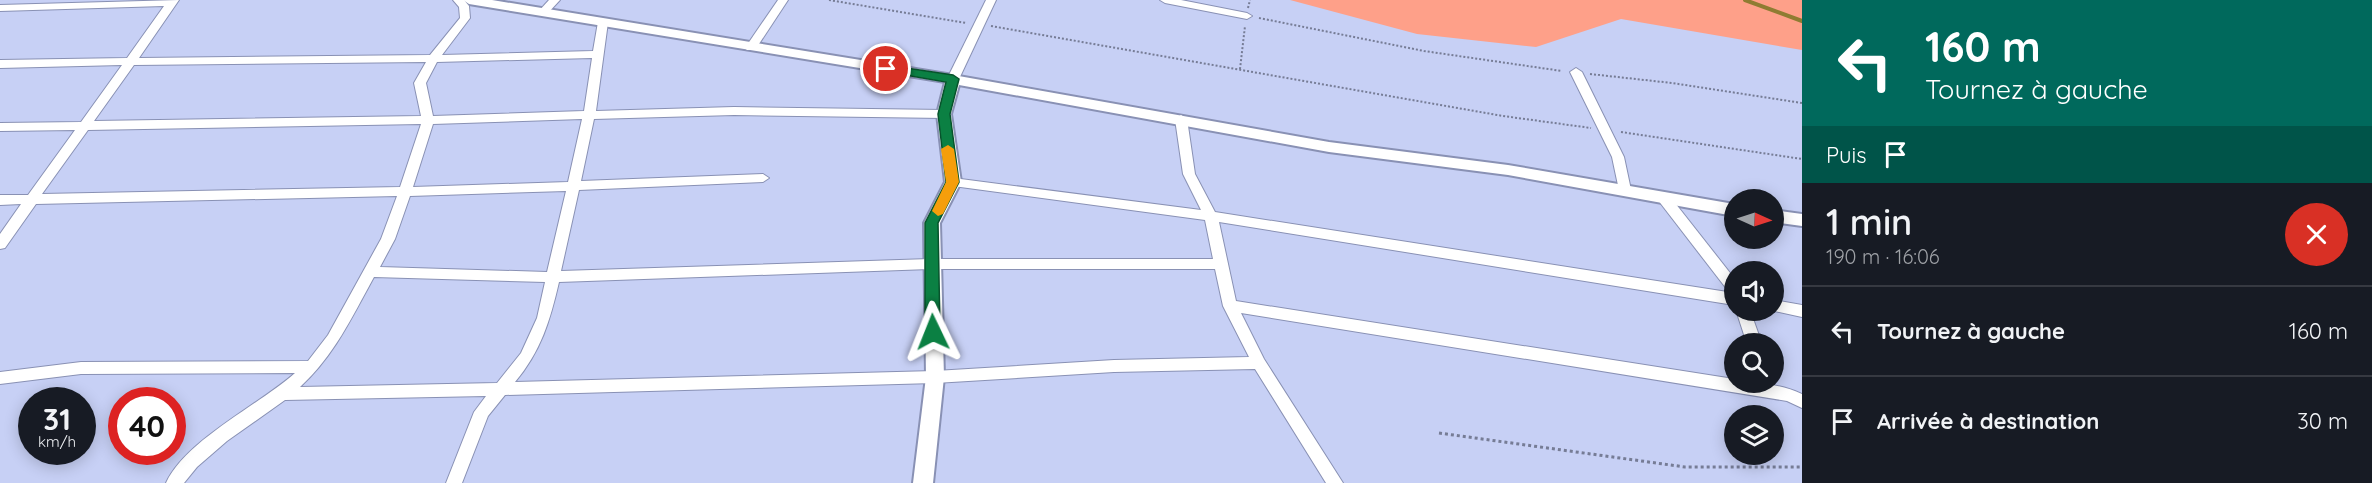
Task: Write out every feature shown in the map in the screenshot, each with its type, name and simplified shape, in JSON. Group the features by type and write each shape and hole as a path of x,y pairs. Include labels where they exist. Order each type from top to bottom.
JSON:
{"street":[{"path":"174,483 191,462 222,436 282,394 312,367 333,339 388,239 428,120 420,83 433,59 465,18 464,6 458,0"},
{"path":"469,0 751,48 953,79 1329,147 1508,170 1724,208"},
{"path":"543,12 555,0"},
{"path":"751,48 783,0"},
{"path":"922,483 934,377 930,264 932,223 953,182 944,114 953,79 991,0"},
{"path":"1165,0 1247,16"},
{"path":"0,8 173,2"},
{"path":"0,244 173,2"},
{"path":"454,483 482,412 527,357 544,318 589,115 603,22"},
{"path":"0,64 132,60 433,59 598,54"},
{"path":"1576,72 1618,157 1625,190"},
{"path":"0,127 428,120 734,111 944,114"},
{"path":"1181,119 1189,174 1211,217 1230,306 1259,363 1335,483"},
{"path":"0,200 405,192 763,178"},
{"path":"953,182 1056,194 1211,217 1724,297"},
{"path":"1663,197 1724,275"},
{"path":"1784,218 1802,220"},
{"path":"369,272 553,277 930,264 1220,264"},
{"path":"1230,306 1649,371 1795,398"},
{"path":"1784,308 1802,311"},
{"path":"282,394 934,377 1114,366 1259,363"},
{"path":"0,378 81,368 312,367"}],"path":[{"path":"829,0 1503,116 1802,159"},
{"path":"1240,69 1250,0"},
{"path":"1247,16 1446,55 1672,83 1802,103"},
{"path":"1439,433 1685,467 1802,467"}],"shaded area":[{"path":"1290,0 1802,0 1802,50 1621,19 1536,47 1417,34"}],"waterway":[{"path":"1745,0 1802,21"}],"slow traffic":[{"path":"938,211 953,182 948,149"}],"route":[{"path":"886,69 953,79 944,114 953,182 932,223 930,264 933,332"}]}
